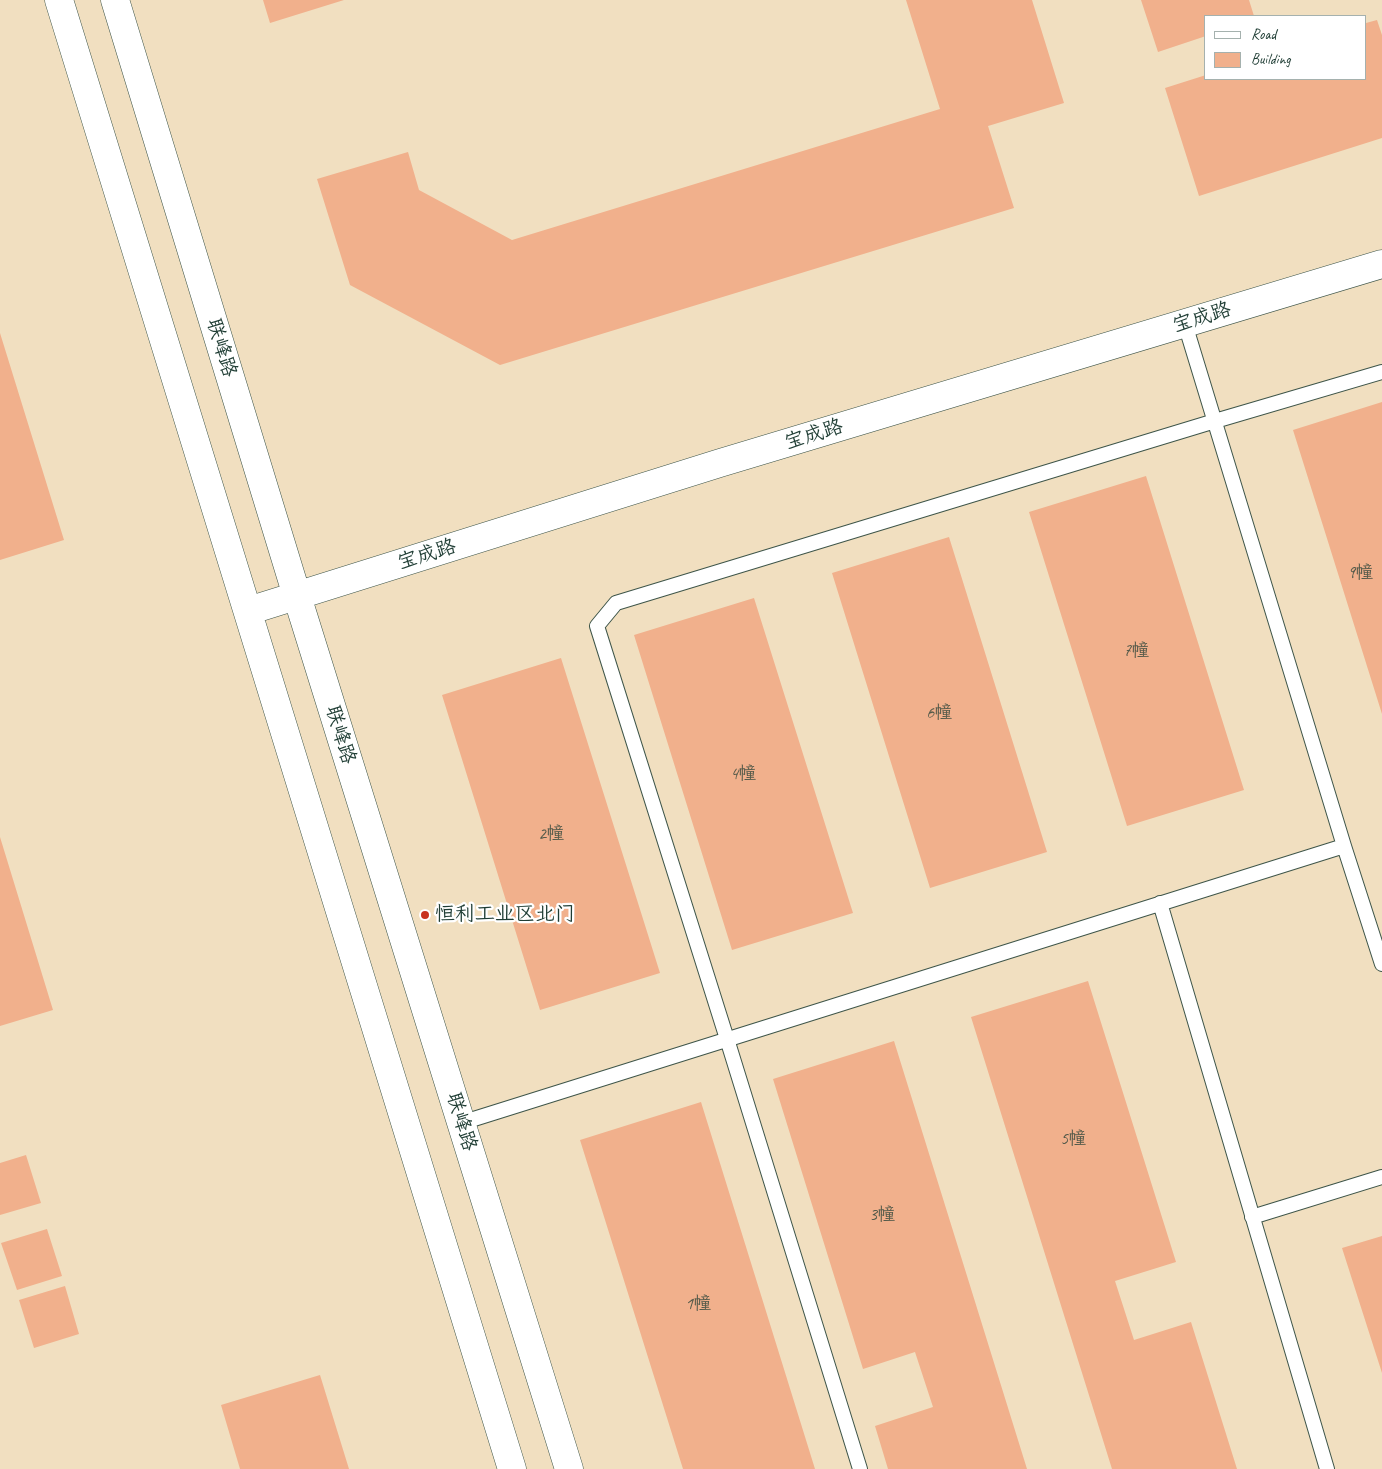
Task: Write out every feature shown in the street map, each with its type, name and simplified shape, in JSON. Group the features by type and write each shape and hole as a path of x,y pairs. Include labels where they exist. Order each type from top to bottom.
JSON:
{"street":[{"path":"59,0 512,1469"},
{"name":"联峰路","path":"114,0 297,596 569,1469"},
{"name":"宝成路","path":"248,611 720,463 1382,264"}],"lane":[{"path":"1185,324 1344,846 1382,964"},
{"path":"860,1469 597,626 616,604 1214,421 1382,372"},
{"path":"461,1123 1344,846"},
{"path":"1160,904 1327,1469"},
{"path":"1252,1217 1382,1177"}],"building":[{"path":"263,0 344,0 270,23"},
{"path":"906,0 1032,0 1064,103 988,126 1014,208 500,365 350,285 317,179 408,152 419,190 512,240 940,109"},
{"path":"1141,0 1249,0 1254,15 1204,15 1204,37 1158,52"},
{"path":"1377,20 1382,35 1382,138 1199,196 1165,88 1204,76 1204,80 1367,80 1367,23"},
{"path":"0,333 64,540 0,560"},
{"path":"1382,402 1382,714 1293,430"},
{"path":"1146,476 1244,790 1127,826 1029,512"},
{"path":"949,537 1047,852 930,888 832,573"},
{"path":"754,598 853,913 732,950 634,635"},
{"path":"561,658 660,973 540,1010 442,695"},
{"path":"0,837 53,1010 0,1026"},
{"path":"1088,981 1176,1262 1115,1281 1134,1340 1191,1322 1237,1469 1112,1469 971,1017"},
{"path":"894,1041 1027,1469 888,1469 875,1426 933,1407 915,1352 863,1369 773,1079"},
{"path":"701,1102 815,1469 683,1469 580,1140"},
{"path":"26,1155 41,1203 0,1215 0,1163"},
{"path":"47,1229 62,1276 17,1290 1,1243"},
{"path":"1382,1236 1382,1373 1342,1248"},
{"path":"65,1286 79,1334 34,1348 19,1300"},
{"path":"320,1375 349,1469 240,1469 221,1405"}],"place":[{"name":"恒利工业区北门","path":"425,915"}]}
